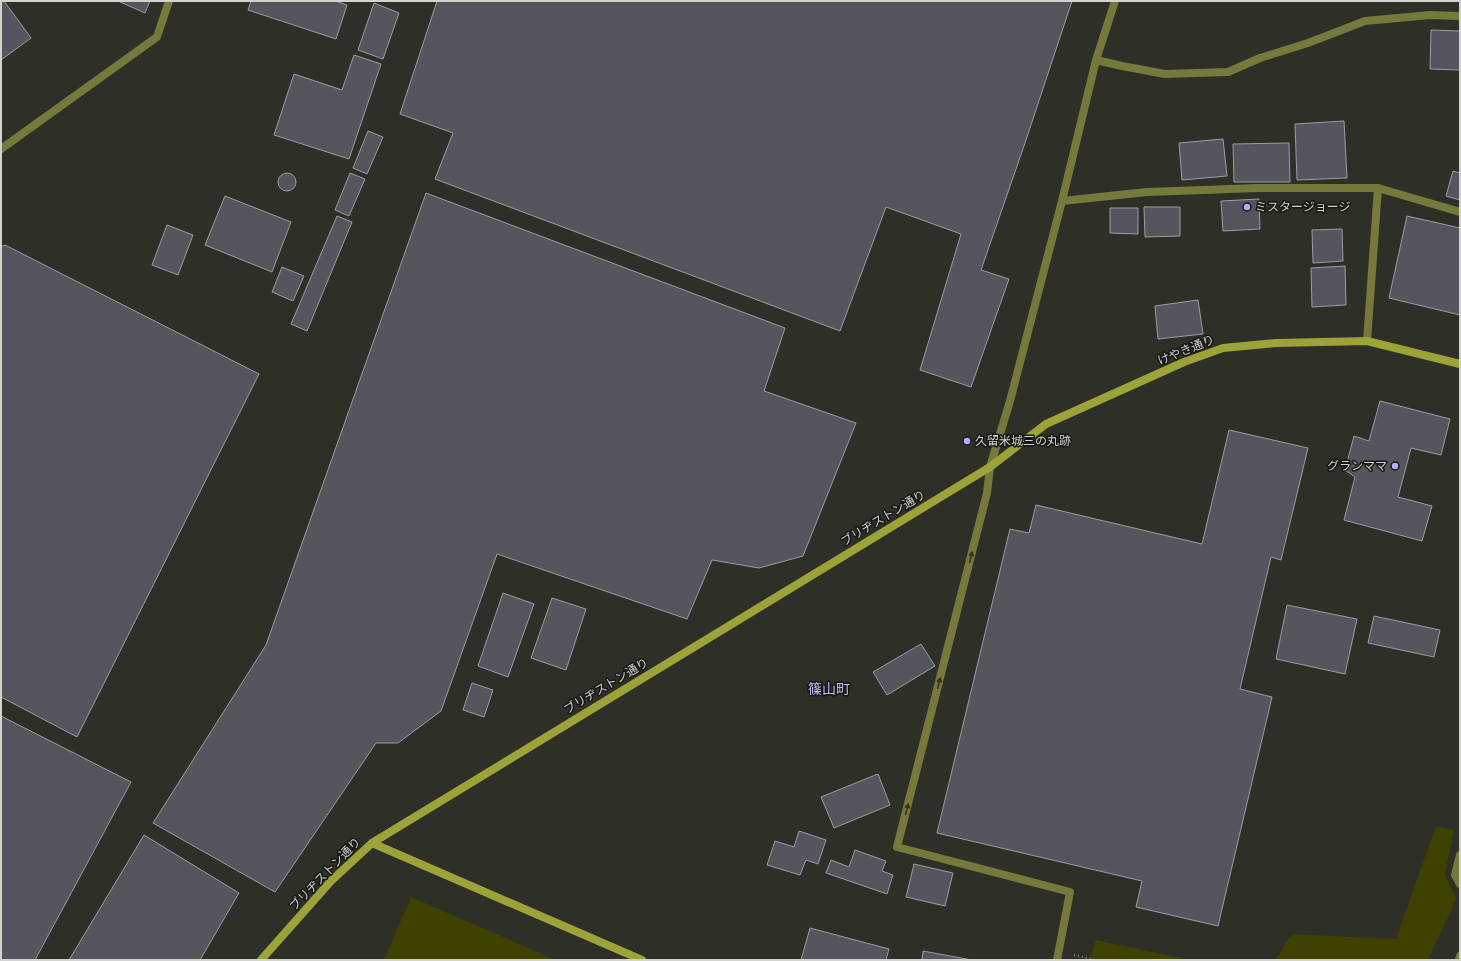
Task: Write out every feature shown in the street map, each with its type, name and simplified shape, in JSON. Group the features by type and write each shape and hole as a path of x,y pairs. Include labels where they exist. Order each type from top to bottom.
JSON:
{"street":[{"path":"1,149 157,37 168,1"},
{"path":"1058,956 1070,892 897,847 987,493 990,467 1010,401 1062,201 1096,60 1115,1"},
{"path":"1096,60 1165,74 1228,72 1260,58 1308,43 1365,21 1430,14 1460,16"},
{"path":"1062,201 1147,192 1242,188 1378,188 1460,212"},
{"path":"1367,341 1378,188"},
{"name":"けやき通り","path":"990,467 1046,424 1184,362 1223,348 1276,344 1367,341 1460,364"},
{"name":"ブリヂストン通り","path":"261,960 331,881 372,843 990,467"},
{"path":"372,843 642,960"},
{"path":"1460,855 1455,876 1460,884"},
{"path":"1459,960 1460,956"}],"path":[{"path":"1058,956 1095,960"}],"shaded area":[{"path":"1436,826 1454,830 1445,874 1456,899 1428,960 1275,960 1292,934 1396,939"},
{"path":"411,897 556,960 384,960"},
{"path":"1096,940 1191,960 1090,960"}],"building":[{"path":"1,1 4,1 31,38 1,60"},
{"path":"118,1 150,1 145,13"},
{"path":"251,1 335,1 347,5 336,39 248,10"},
{"path":"437,1 1072,1 981,270 1009,279 971,387 920,370 961,234 886,207 840,331 435,179 453,133 400,114"},
{"path":"374,3 399,13 383,59 358,50"},
{"path":"1431,30 1460,31 1460,70 1430,69"},
{"path":"354,55 381,64 349,159 274,135 294,74 342,90"},
{"path":"1344,121 1347,178 1297,180 1295,124"},
{"path":"368,131 383,137 367,174 353,168"},
{"path":"1223,139 1227,176 1182,180 1179,143"},
{"path":"1289,143 1290,182 1234,182 1233,144"},
{"path":"1453,171 1460,173 1460,200 1446,196"},
{"path":"283,173 291,173 296,178 294,189 291,191 283,191 278,186 278,178"},
{"path":"350,173 365,179 349,216 335,210"},
{"path":"426,193 785,328 764,391 856,423 803,556 759,568 712,560 687,619 497,554 441,711 398,743 376,743 275,892 153,823 266,645"},
{"path":"225,196 291,222 272,272 205,245"},
{"path":"1259,199 1260,229 1223,231 1221,201"},
{"path":"1144,207 1180,207 1180,236 1145,237"},
{"path":"1110,208 1138,208 1138,234 1110,233"},
{"path":"337,216 352,222 307,331 291,324"},
{"path":"1407,216 1460,228 1460,315 1389,298"},
{"path":"167,225 193,235 178,275 152,265"},
{"path":"1342,229 1343,261 1313,263 1312,230"},
{"path":"5,245 259,374 77,737 1,697 1,247"},
{"path":"1345,266 1346,305 1312,307 1311,268"},
{"path":"282,267 304,276 293,301 272,292"},
{"path":"1198,300 1203,334 1158,339 1155,306"},
{"path":"1380,401 1450,419 1441,455 1411,448 1398,497 1432,506 1422,541 1344,520 1355,477 1345,470 1354,436 1369,441"},
{"path":"1229,430 1308,448 1281,560 1271,557 1240,689 1272,697 1218,926 1136,907 1142,881 937,833 1010,529 1029,533 1036,505 1202,544"},
{"path":"503,593 534,604 508,677 478,666"},
{"path":"552,598 586,609 566,670 531,658"},
{"path":"1287,605 1357,619 1345,674 1276,659"},
{"path":"1374,616 1440,630 1434,657 1368,643"},
{"path":"921,644 935,666 887,695 873,672"},
{"path":"472,683 493,690 484,717 463,710"},
{"path":"1,716 131,782 35,960 1,960"},
{"path":"878,774 890,805 834,828 821,797"},
{"path":"799,831 826,840 818,864 806,860 800,875 767,865 775,841 794,847"},
{"path":"144,835 239,893 200,960 69,960"},
{"path":"855,850 886,861 882,871 893,875 887,894 826,873 831,860 849,867"},
{"path":"914,864 953,873 945,906 906,897"},
{"path":"810,928 889,949 886,960 801,960"},
{"path":"923,951 972,960 922,960"}],"place":[{"name":"ミスタージョージ","path":"1247,207"},
{"name":"久留米城三の丸跡","path":"967,441"},
{"name":"グランママ","path":"1395,466"}],"district":[{"name":"篠山町","path":"829,689"}]}
